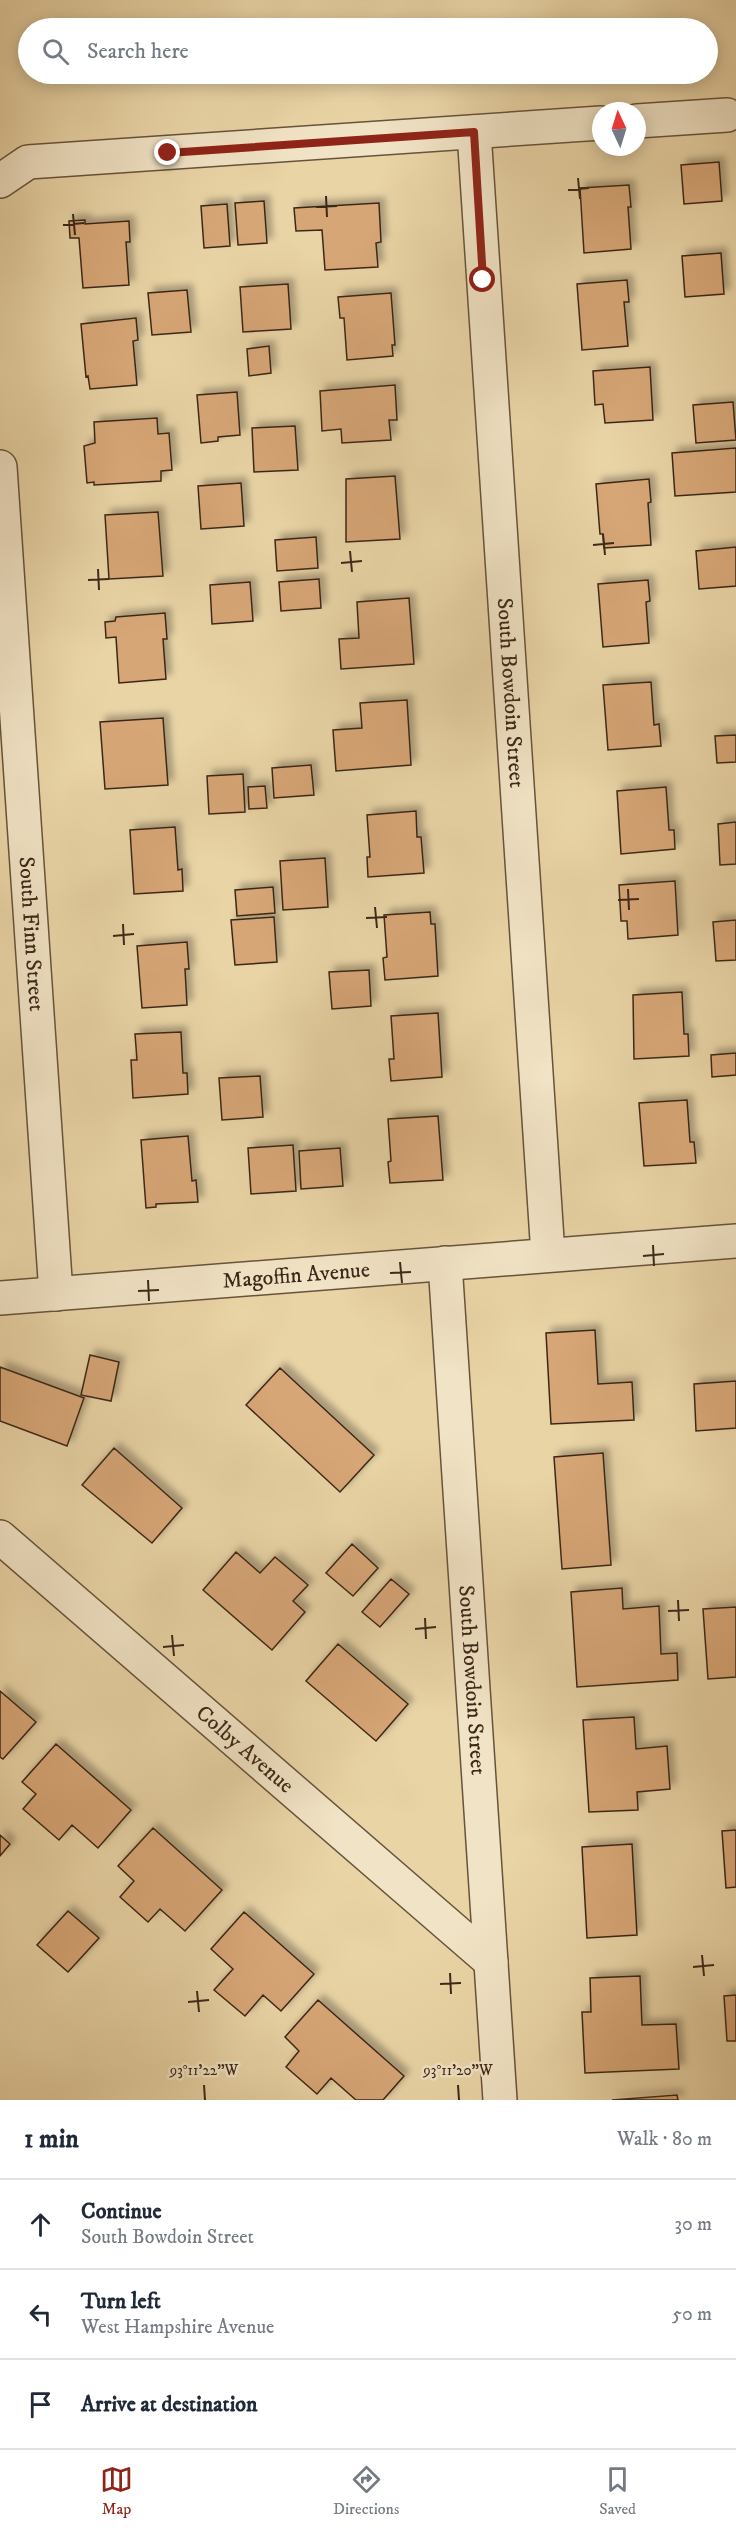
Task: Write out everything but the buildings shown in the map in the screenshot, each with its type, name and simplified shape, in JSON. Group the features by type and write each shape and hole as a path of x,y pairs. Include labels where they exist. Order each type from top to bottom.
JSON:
{"street":[{"path":"646,120 727,114"},
{"path":"0,181 28,162 592,124"},
{"name":"South Bowdoin Street","path":"474,132 548,1255"},
{"name":"South Finn Street","path":"0,467 56,1294"},
{"name":"Magoffin Avenue","path":"0,1298 736,1241"},
{"name":"South Bowdoin Street","path":"445,1263 500,2100"},
{"name":"Colby Avenue","path":"0,1537 491,1962"}],"route":[{"path":"168,153 474,132 483,280"}]}
